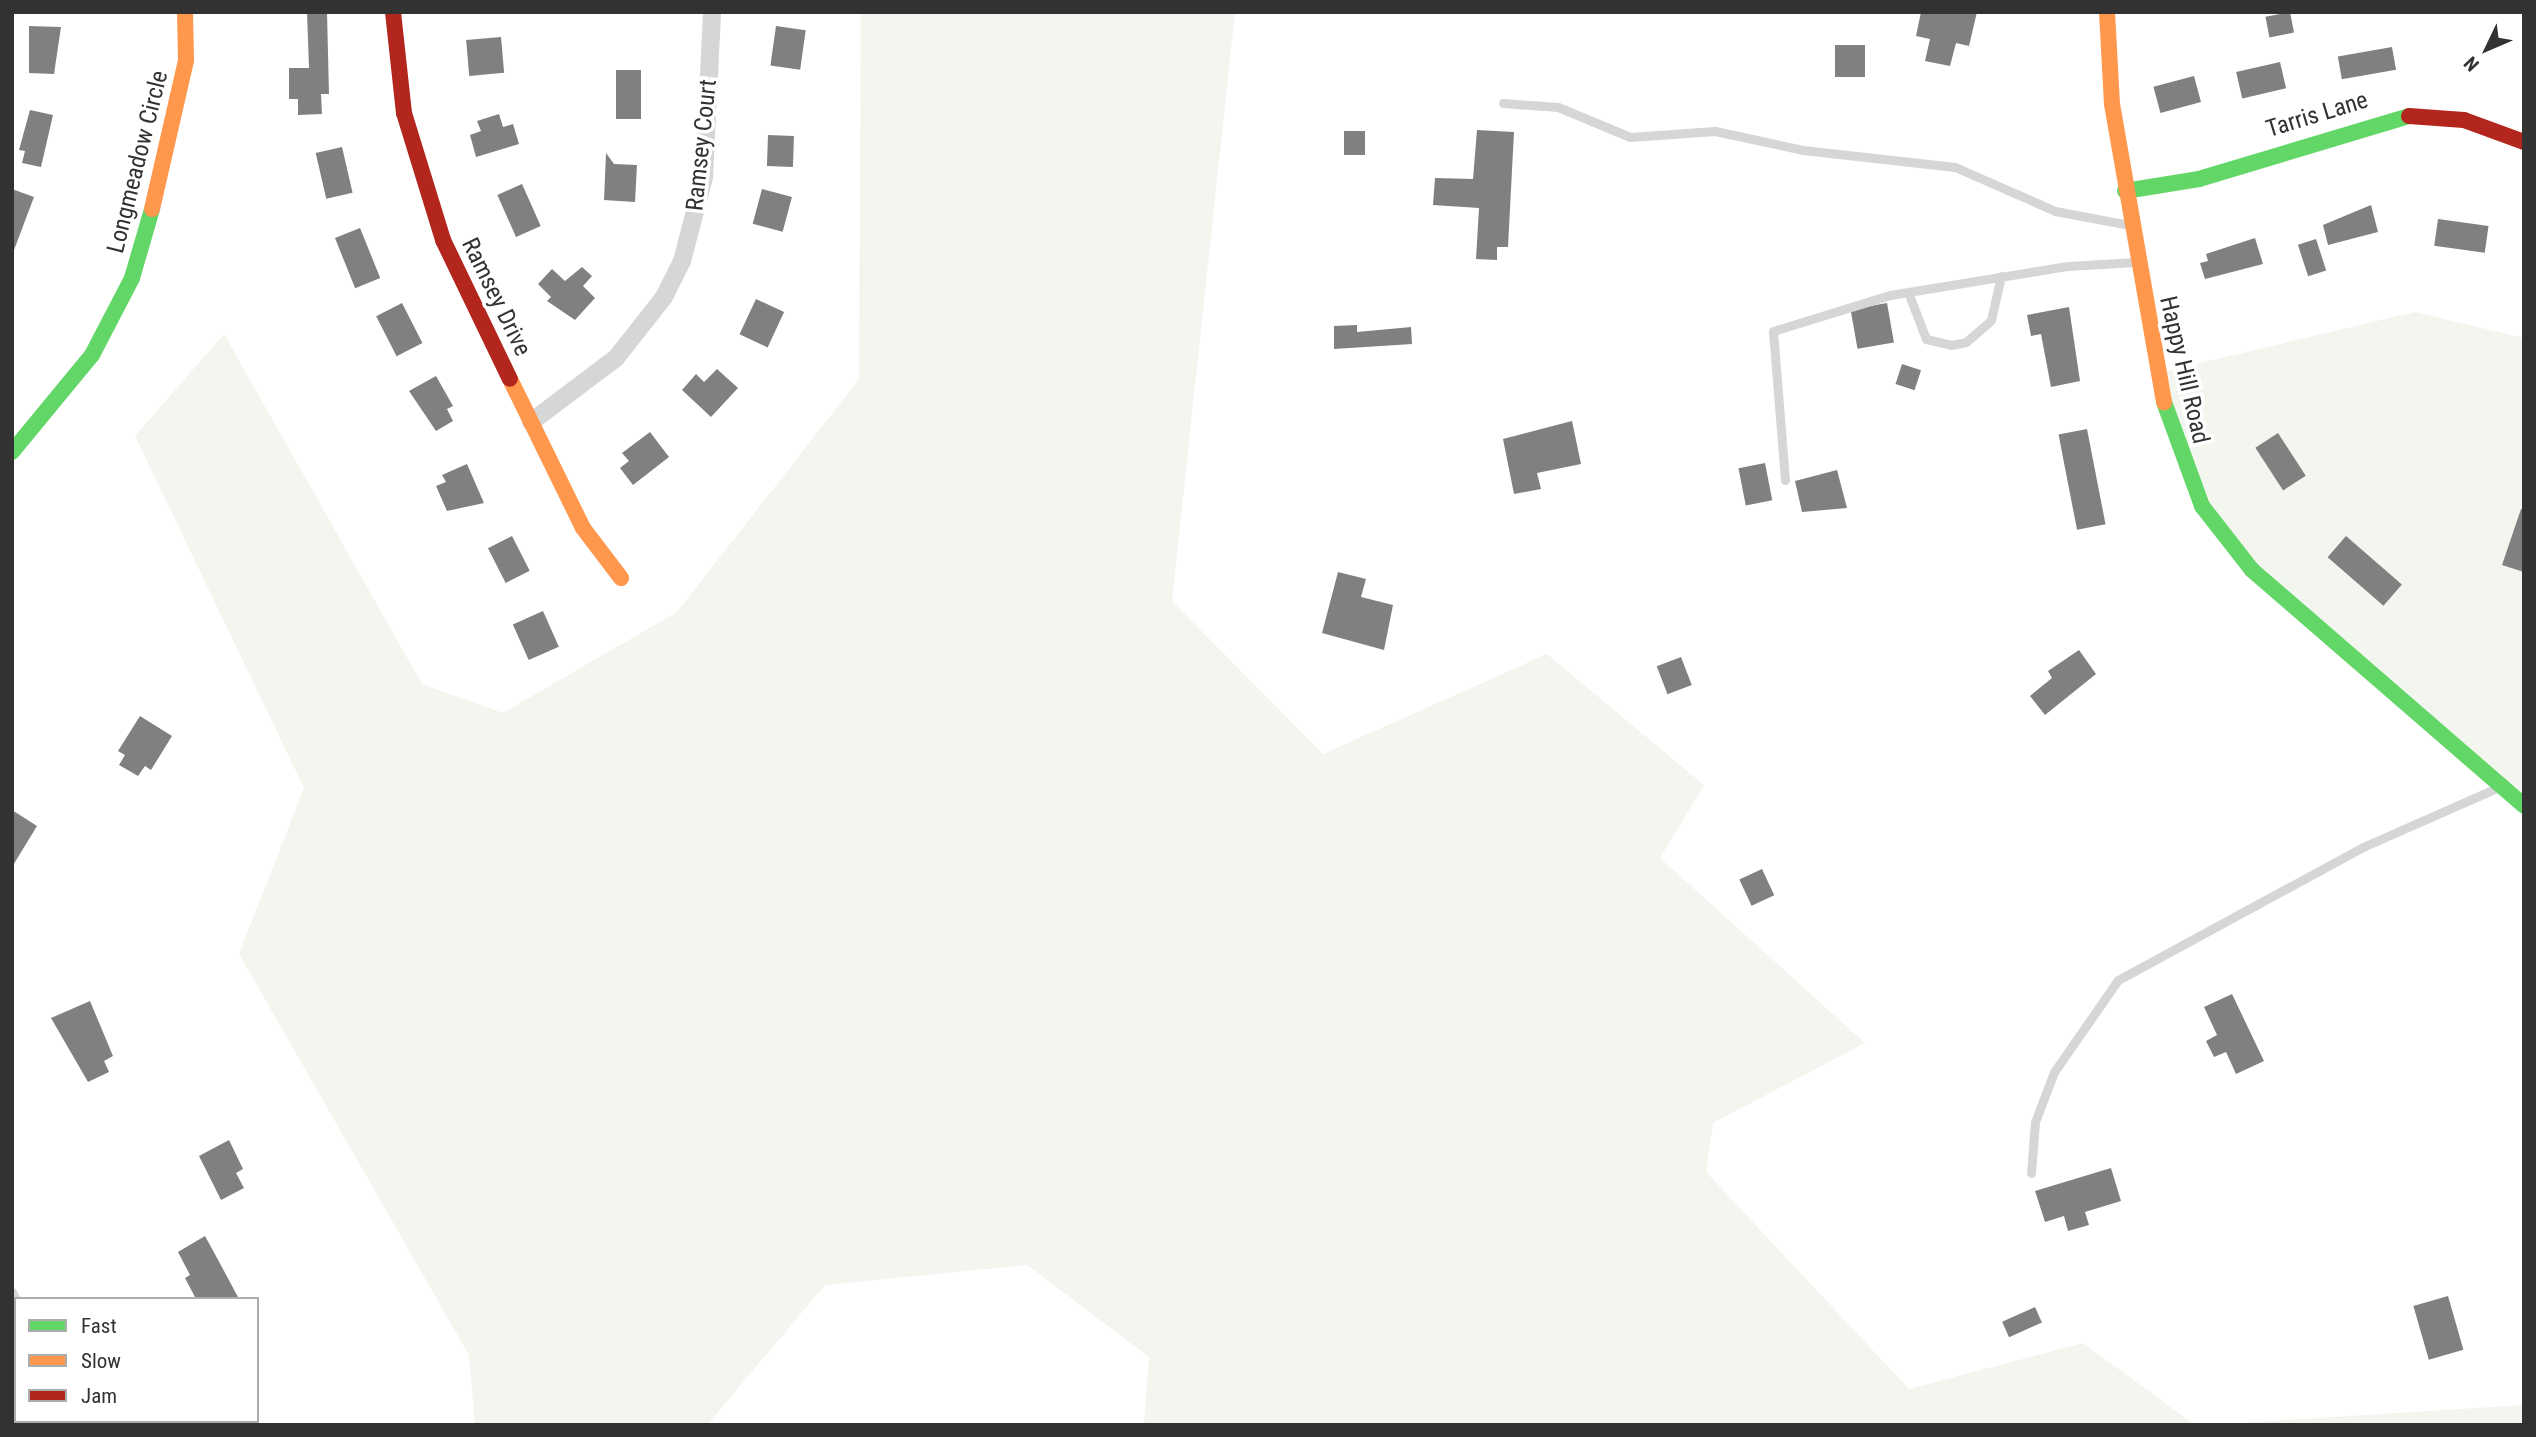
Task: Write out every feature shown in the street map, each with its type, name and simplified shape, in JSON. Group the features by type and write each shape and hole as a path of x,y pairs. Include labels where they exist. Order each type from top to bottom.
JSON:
{"street":[{"name":"Longmeadow Circle","path":"12,452 92,355 132,278 172,136 186,60 185,12"},
{"name":"Ramsey Drive","path":"393,12 404,113 421,178 443,240 583,528 621,578"},
{"name":"Ramsey Court","path":"531,422 616,358 650,319 682,261 704,177 712,12"},
{"name":"Happy Hill Road","path":"2107,12 2125,191 2164,404 2202,506 2225,540 2524,806"},
{"name":"Tarris Lane","path":"2125,191 2199,179 2402,115 2465,120 2524,142"}],"lane":[{"path":"1503,103 1558,107 1630,137 1715,131 1803,149 1945,165 2055,211 2130,225"},
{"path":"1786,480 1773,331 1908,292 2001,276 2137,262"},
{"path":"1908,292 1926,340 1951,345 1966,342 1991,320 2001,276"},
{"path":"2031,1173 2035,1122 2053,1072 2118,980 2363,847 2501,786"}],"shaded area":[{"path":"861,12 1235,12 1172,601 1323,754 1547,654 1704,785 1660,858 1865,1043 1713,1123 1706,1172 1909,1389 2083,1343 2195,1425 1144,1425 1149,1357 1027,1265 825,1285 707,1425 475,1425 469,1355 239,954 304,788 135,436 224,334 422,684 503,713 677,612 859,379"},
{"path":"2415,312 2524,338 2524,807 2225,540 2158,373"},
{"path":"2524,1405 2524,1425 2208,1425"}],"building":[{"path":"307,12 327,12 329,94 321,94 322,114 298,115 298,99 289,99 289,68 309,68"},
{"path":"1921,12 1977,12 1969,46 1956,43 1950,66 1925,61 1930,39 1916,36"},
{"path":"2290,12 2294,33 2269,37 2265,17"},
{"path":"29,26 61,27 54,74 29,73"},
{"path":"776,26 806,30 800,70 770,66"},
{"path":"501,37 504,73 469,76 466,40"},
{"path":"1835,45 1865,45 1865,77 1835,77"},
{"path":"2392,47 2396,70 2342,79 2338,57"},
{"path":"2280,62 2286,88 2242,98 2236,72"},
{"path":"616,70 641,70 641,119 616,119"},
{"path":"2194,76 2201,102 2160,113 2153,87"},
{"path":"30,110 53,115 41,167 22,163 25,151 19,150"},
{"path":"499,114 503,127 513,124 519,144 476,157 470,135 481,131 477,121"},
{"path":"1477,130 1514,132 1508,247 1497,247 1497,260 1476,259 1479,208 1433,205 1435,178 1473,179"},
{"path":"1344,131 1365,131 1365,155 1344,155"},
{"path":"768,135 794,136 793,167 767,166"},
{"path":"342,147 353,193 326,199 316,153"},
{"path":"606,153 614,164 637,165 635,202 604,200"},
{"path":"522,184 541,226 516,237 497,195"},
{"path":"12,189 34,197 14,250 12,249"},
{"path":"762,189 792,197 783,232 753,224"},
{"path":"2371,205 2378,232 2328,245 2323,225"},
{"path":"2438,219 2489,226 2485,253 2434,246"},
{"path":"360,228 380,278 355,288 335,238"},
{"path":"2255,238 2263,264 2205,279 2200,263 2208,261 2206,254"},
{"path":"2316,239 2326,270 2308,276 2298,245"},
{"path":"582,267 592,276 583,286 595,298 575,320 547,301 551,297 538,284 552,269 565,281"},
{"path":"756,299 784,312 768,347 740,334"},
{"path":"402,303 422,343 397,356 376,316"},
{"path":"1887,303 1894,342 1858,349 1851,309"},
{"path":"2069,307 2080,381 2051,387 2041,334 2031,336 2027,315"},
{"path":"1357,325 1357,332 1411,327 1412,344 1334,349 1334,326"},
{"path":"1902,364 1921,370 1915,390 1896,384"},
{"path":"717,369 738,388 711,417 682,390 696,374 704,382"},
{"path":"436,376 453,406 447,409 453,421 436,431 409,391"},
{"path":"1572,421 1581,464 1537,473 1541,489 1514,494 1503,439"},
{"path":"2087,429 2106,524 2077,530 2059,435"},
{"path":"650,432 669,457 633,485 620,468 629,461 622,453"},
{"path":"2278,433 2306,476 2283,490 2255,448"},
{"path":"1765,463 1772,500 1746,505 1738,468"},
{"path":"467,464 484,503 447,511 436,486 446,482 442,475"},
{"path":"1837,470 1847,508 1802,512 1795,481"},
{"path":"2521,509 2524,510 2524,572 2502,565"},
{"path":"512,536 530,571 506,583 488,548"},
{"path":"2346,536 2402,585 2383,606 2328,557"},
{"path":"1338,572 1366,579 1361,597 1393,605 1384,650 1322,633"},
{"path":"543,611 559,647 529,660 513,624"},
{"path":"2079,650 2096,674 2045,715 2030,696 2052,678 2048,671"},
{"path":"1681,657 1692,685 1667,694 1657,666"},
{"path":"140,716 172,736 151,770 145,766 138,776 119,765 125,755 118,751"},
{"path":"12,810 37,826 12,867"},
{"path":"1762,869 1774,895 1752,906 1739,880"},
{"path":"2232,994 2264,1061 2236,1074 2226,1052 2214,1057 2206,1041 2217,1035 2204,1007"},
{"path":"90,1001 113,1056 104,1061 109,1072 88,1082 51,1018"},
{"path":"229,1140 243,1169 236,1173 244,1188 221,1200 199,1156"},
{"path":"2111,1168 2121,1201 2085,1212 2089,1225 2068,1231 2064,1216 2045,1222 2035,1191"},
{"path":"205,1236 238,1297 195,1297 185,1278 190,1275 178,1252"},
{"path":"2448,1296 2463,1350 2429,1360 2413,1306"},
{"path":"2035,1307 2042,1323 2009,1337 2002,1322"}],"traffic: fast":[{"path":"2125,191 2199,179 2409,116"},
{"path":"12,452 92,355 132,278 152,209"},
{"path":"2164,402 2202,506 2252,570 2524,806"}],"traffic: slow":[{"path":"152,209 186,60 185,12"},
{"path":"2107,12 2112,104 2164,402"},
{"path":"510,379 583,528 621,578"}],"traffic: jam":[{"path":"393,12 404,113 443,240 510,379"},
{"path":"2409,116 2464,120 2524,142"}]}
